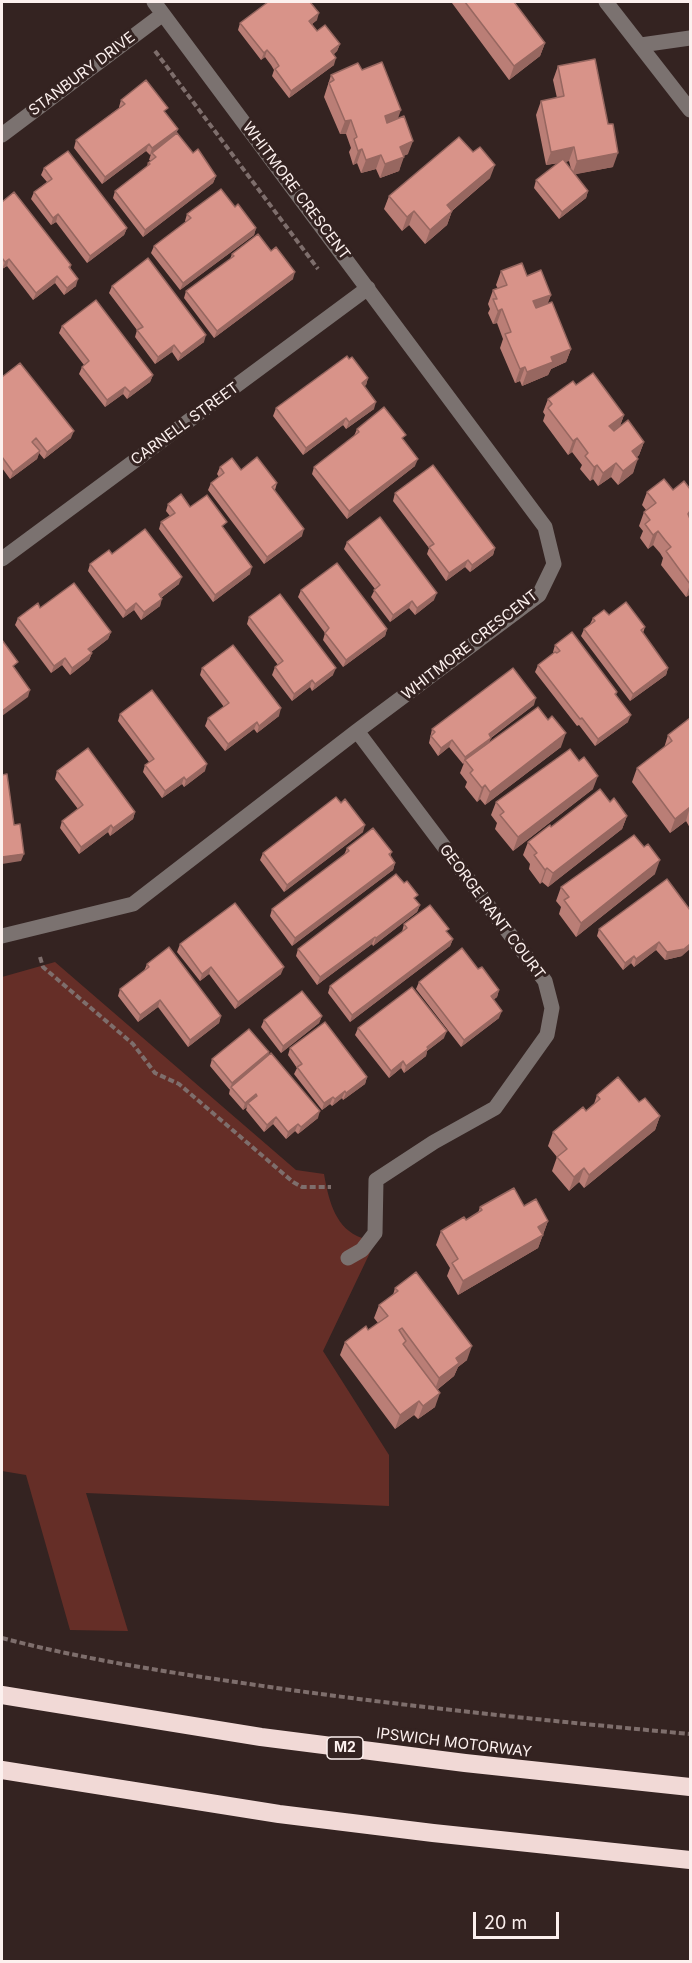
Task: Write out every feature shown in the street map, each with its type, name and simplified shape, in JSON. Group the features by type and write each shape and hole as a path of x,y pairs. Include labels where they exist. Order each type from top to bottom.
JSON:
{"highway":[{"name":"IPSWICH MOTORWAY","path":"2,1695 261,1737 465,1764 690,1787"},
{"path":"2,1770 279,1814 690,1860"}],"street":[{"path":"606,2 690,110"},
{"name":"STANBURY DRIVE","path":"2,135 158,8"},
{"name":"WHITMORE CRESCENT","path":"2,936 133,904 357,731 539,595 554,564 545,527 158,8"},
{"path":"641,45 690,38"},
{"name":"CARNELL STREET","path":"2,559 368,288"},
{"name":"GEORGE RANT COURT","path":"348,1258 362,1250 375,1233 376,1180 434,1142 495,1108 547,1035 552,1008 545,981 357,731"}],"path":[{"path":"155,51 318,269"},
{"path":"40,957 43,967 133,1044 155,1073 179,1084 292,1182 302,1187 331,1187"},
{"path":"2,1638 52,1651 181,1674 549,1721 690,1734"}],"shaded area":[{"path":"55,962 296,1170 324,1174 333,1210 343,1225 357,1236 376,1240 323,1351 389,1455 389,1506 86,1493 128,1631 70,1630 26,1475 2,1471 2,977"}],"building":[{"path":"268,2 310,2 319,13 309,21 317,31 325,25 340,44 331,51 336,58 291,91 275,69 279,66 274,58 267,50 264,53 240,23"},
{"path":"465,2 514,2 545,43 514,66"},
{"path":"595,59 608,124 613,124 618,153 577,161 574,147 551,152 541,101 564,96 558,66"},
{"path":"382,62 401,110 385,116 387,123 404,116 413,141 400,147 404,157 385,164 381,155 366,160 362,149 358,151 354,139 357,137 351,120 345,121 329,83 334,80 331,75 358,63 362,70"},
{"path":"146,80 168,108 164,111 178,129 152,148 149,144 105,177 76,140 125,104 121,100"},
{"path":"177,133 193,153 198,149 216,176 145,230 115,191 150,164 148,163 156,157 152,153"},
{"path":"459,137 473,152 480,147 495,165 447,205 452,211 430,230 414,211 407,217 389,196"},
{"path":"68,151 127,228 90,256 58,214 53,218 34,192 52,179 44,168"},
{"path":"563,159 588,191 562,212 536,180"},
{"path":"221,189 235,207 238,204 256,228 183,283 154,246 191,218 187,214"},
{"path":"14,192 71,265 69,267 78,279 67,288 57,276 36,293 9,259 5,262 2,258 2,202"},
{"path":"258,234 271,251 276,247 295,272 217,331 186,291 234,256 232,254"},
{"path":"148,258 206,335 181,354 174,345 158,357 137,330 143,327 112,286"},
{"path":"522,263 527,276 541,270 551,295 533,301 536,308 552,302 571,349 551,357 553,362 527,372 525,367 520,369 505,334 511,332 502,309 498,311 493,299 497,299 493,290 507,285 501,271"},
{"path":"96,300 153,375 130,392 125,387 107,400 82,367 89,361 62,326"},
{"path":"347,356 349,359 352,357 368,378 362,383 376,402 349,422 346,418 306,448 276,408"},
{"path":"20,363 74,431 47,452 36,438 32,442 40,451 13,472 2,457 2,377"},
{"path":"593,373 624,415 609,426 614,431 628,420 644,442 632,451 638,459 623,471 616,463 603,473 597,465 594,467 585,456 588,453 577,438 573,441 548,408 552,404 548,399 573,381 576,385"},
{"path":"384,407 406,435 402,438 418,459 349,511 314,467 359,432 357,429"},
{"path":"257,457 277,483 272,487 304,529 267,557 211,483 224,473 220,467 232,458 241,470"},
{"path":"433,465 495,548 472,565 468,560 449,573 429,547 434,544 395,493"},
{"path":"664,479 673,490 684,481 690,489 688,514 690,519 690,584 666,551 671,547 658,531 653,535 645,524 650,520 644,512 656,503 647,492"},
{"path":"181,494 190,507 207,495 227,522 222,526 252,567 215,595 161,522 175,513 168,504"},
{"path":"380,517 437,593 417,608 412,601 393,615 374,590 380,585 347,542"},
{"path":"145,529 182,577 159,594 162,599 144,612 136,603 126,611 90,564 109,550 112,554"},
{"path":"337,563 387,629 346,660 325,633 329,628 301,590"},
{"path":"74,583 111,632 88,649 92,653 72,668 65,658 54,666 18,618 38,603 40,608"},
{"path":"280,594 336,668 315,684 312,680 294,694 275,667 283,661 249,617"},
{"path":"626,602 645,627 641,630 668,668 633,694 584,629 604,610 609,615"},
{"path":"572,632 617,692 615,694 631,715 598,739 538,665 555,652 560,651 555,645"},
{"path":"2,640 18,662 13,666 30,690 2,711"},
{"path":"233,645 281,708 259,726 257,722 228,744 208,718 229,703 202,668"},
{"path":"513,668 536,698 489,734 491,738 465,757 452,740 441,748 431,736 435,732 432,729"},
{"path":"152,690 207,764 186,780 184,777 165,791 145,765 154,759 120,714"},
{"path":"538,707 548,720 552,716 566,733 490,792 485,785 482,788 470,773 473,770 465,760"},
{"path":"690,718 690,807 675,819 637,768 672,741 668,735"},
{"path":"88,748 135,812 113,828 111,825 81,847 62,821 83,805 57,771"},
{"path":"570,749 579,761 584,757 598,776 518,837 500,815 504,812 496,802"},
{"path":"7,774 14,825 20,824 24,854 2,857 2,775"},
{"path":"600,789 610,802 614,798 627,816 553,873 547,868 545,870 534,855 537,853 528,842"},
{"path":"336,797 341,803 345,799 365,825 287,885 263,853"},
{"path":"373,828 392,852 389,854 395,863 295,938 272,909 349,851 347,848"},
{"path":"634,835 644,847 648,844 660,860 581,923 564,900 569,897 561,887"},
{"path":"396,874 404,883 407,881 418,895 414,898 420,905 320,977 298,949"},
{"path":"667,879 690,910 690,944 684,949 667,952 659,942 636,959 634,956 625,963 599,929"},
{"path":"235,903 284,967 238,1002 211,967 202,974 180,944"},
{"path":"430,905 449,929 446,931 453,939 352,1015 330,986 407,928 404,924"},
{"path":"169,947 221,1016 190,1040 160,1000 140,1015 120,989 149,967 147,964"},
{"path":"462,948 478,969 482,967 499,990 491,996 502,1011 464,1040 419,982"},
{"path":"412,987 447,1031 406,1066 403,1061 391,1071 358,1028"},
{"path":"302,991 322,1016 283,1046 264,1020"},
{"path":"325,1022 367,1077 346,1093 345,1091 335,1099 333,1097 324,1103 297,1067 302,1064 290,1048"},
{"path":"249,1029 269,1052 232,1083 212,1059"},
{"path":"271,1053 320,1111 301,1127 298,1124 288,1132 276,1117 267,1125 248,1103 257,1096 256,1094 245,1103 231,1087"},
{"path":"618,1077 639,1102 645,1098 660,1116 589,1175 584,1168 574,1177 557,1157 567,1149 553,1132 583,1107 586,1111 600,1099 597,1095"},
{"path":"514,1188 524,1206 536,1199 548,1221 538,1227 543,1235 463,1281 452,1263 458,1259 441,1231 464,1217 466,1220 482,1210 480,1207"},
{"path":"416,1272 472,1346 456,1358 459,1363 439,1378 402,1328 399,1330 406,1341 403,1344 440,1393 423,1406 419,1401 400,1415 345,1342 366,1326 368,1330 388,1316 379,1305 398,1291 395,1288"}]}
